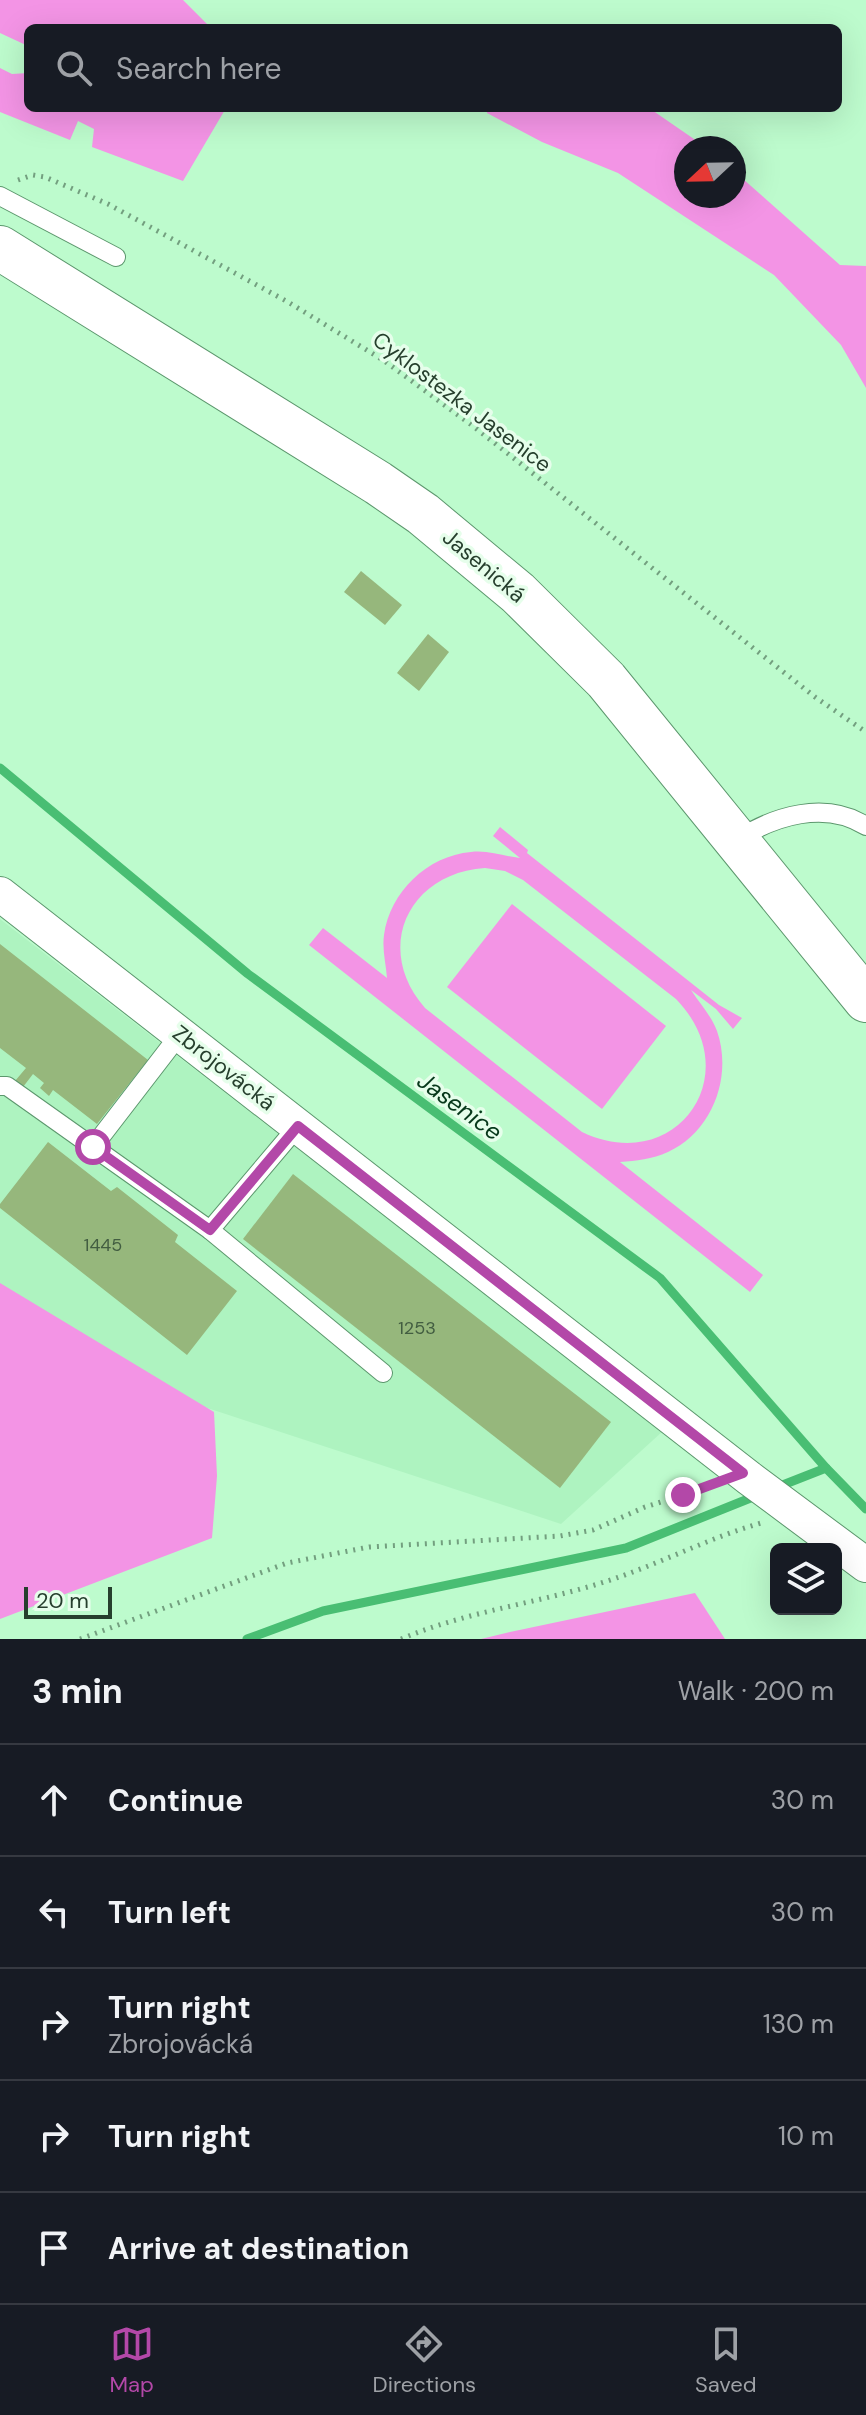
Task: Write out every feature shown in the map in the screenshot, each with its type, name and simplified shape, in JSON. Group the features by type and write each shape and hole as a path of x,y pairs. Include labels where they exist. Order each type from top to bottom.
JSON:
{"street":[{"name":"Jasenická","path":"0,248 278,418 423,514 518,593 606,680 866,1000"},
{"name":"Zbrojovácká","path":"0,894 746,1476 866,1565"}],"lane":[{"path":"5,190 116,257"},
{"path":"737,840 769,821 800,815 833,814 853,818 866,826"},
{"path":"93,1147 180,1034"},
{"path":"0,1086 7,1086 210,1230 383,1373"},
{"path":"210,1230 298,1126"}],"path":[{"name":"Cyklostezka Jasenice","path":"5,190 27,176 38,176 108,204 288,302 383,360 473,426 815,697 866,732"},
{"path":"80,1639 287,1563 369,1547 532,1539 593,1530 645,1507 746,1476"},
{"path":"401,1639 434,1625 599,1584 790,1509"}],"shaded area":[{"path":"0,0 183,0 207,24 24,24 24,44 0,33"},
{"path":"0,68 12,74 24,73 24,112 224,112 183,181 92,147 94,129 78,121 70,140 0,112"},
{"path":"487,112 655,112 690,136 674,136 674,208 746,208 746,182 840,265 866,266 866,388 841,345 774,275 618,173 542,142"},
{"path":"500,827 528,850 527,853 719,1005 742,1018 733,1029 716,1009 691,990 715,1025 721,1049 720,1084 715,1101 707,1117 683,1143 656,1156 620,1162 763,1275 750,1292 309,945 323,928 387,978 384,935 394,904 403,891 426,869 455,855 483,852 520,858 493,836","holes":["485,868 505,871 523,880 676,999 697,1028 705,1058 703,1086 692,1110 672,1129 647,1141 616,1142 582,1132 425,1008 409,985 402,962 401,939 407,918 418,899 436,884 458,873"]},
{"path":"512,904 666,1026 602,1109 447,987"},
{"path":"0,919 663,1431 561,1524 40,1353 0,1318"},
{"path":"0,1283 214,1412 217,1476 212,1538 0,1619"},
{"path":"695,1593 725,1639 481,1639 510,1632"}],"building":[{"path":"361,571 402,605 385,625 344,592"},
{"path":"428,634 449,652 419,691 397,673"},
{"path":"0,944 148,1060 97,1124 53,1090 49,1096 40,1088 44,1083 33,1074 23,1087 15,1081 26,1068 0,1048"},
{"path":"48,1142 111,1191 117,1187 178,1235 175,1242 237,1291 187,1355 0,1208"},
{"path":"293,1174 611,1422 560,1488 243,1239"}],"waterway":[{"name":"Jasenice","path":"0,768 248,974 660,1278 826,1468 866,1509"},
{"path":"775,1488 826,1468"},
{"path":"247,1639 323,1611 626,1548 758,1495"}],"route":[{"path":"93,1147 210,1230 298,1126 743,1473 683,1495"}]}
